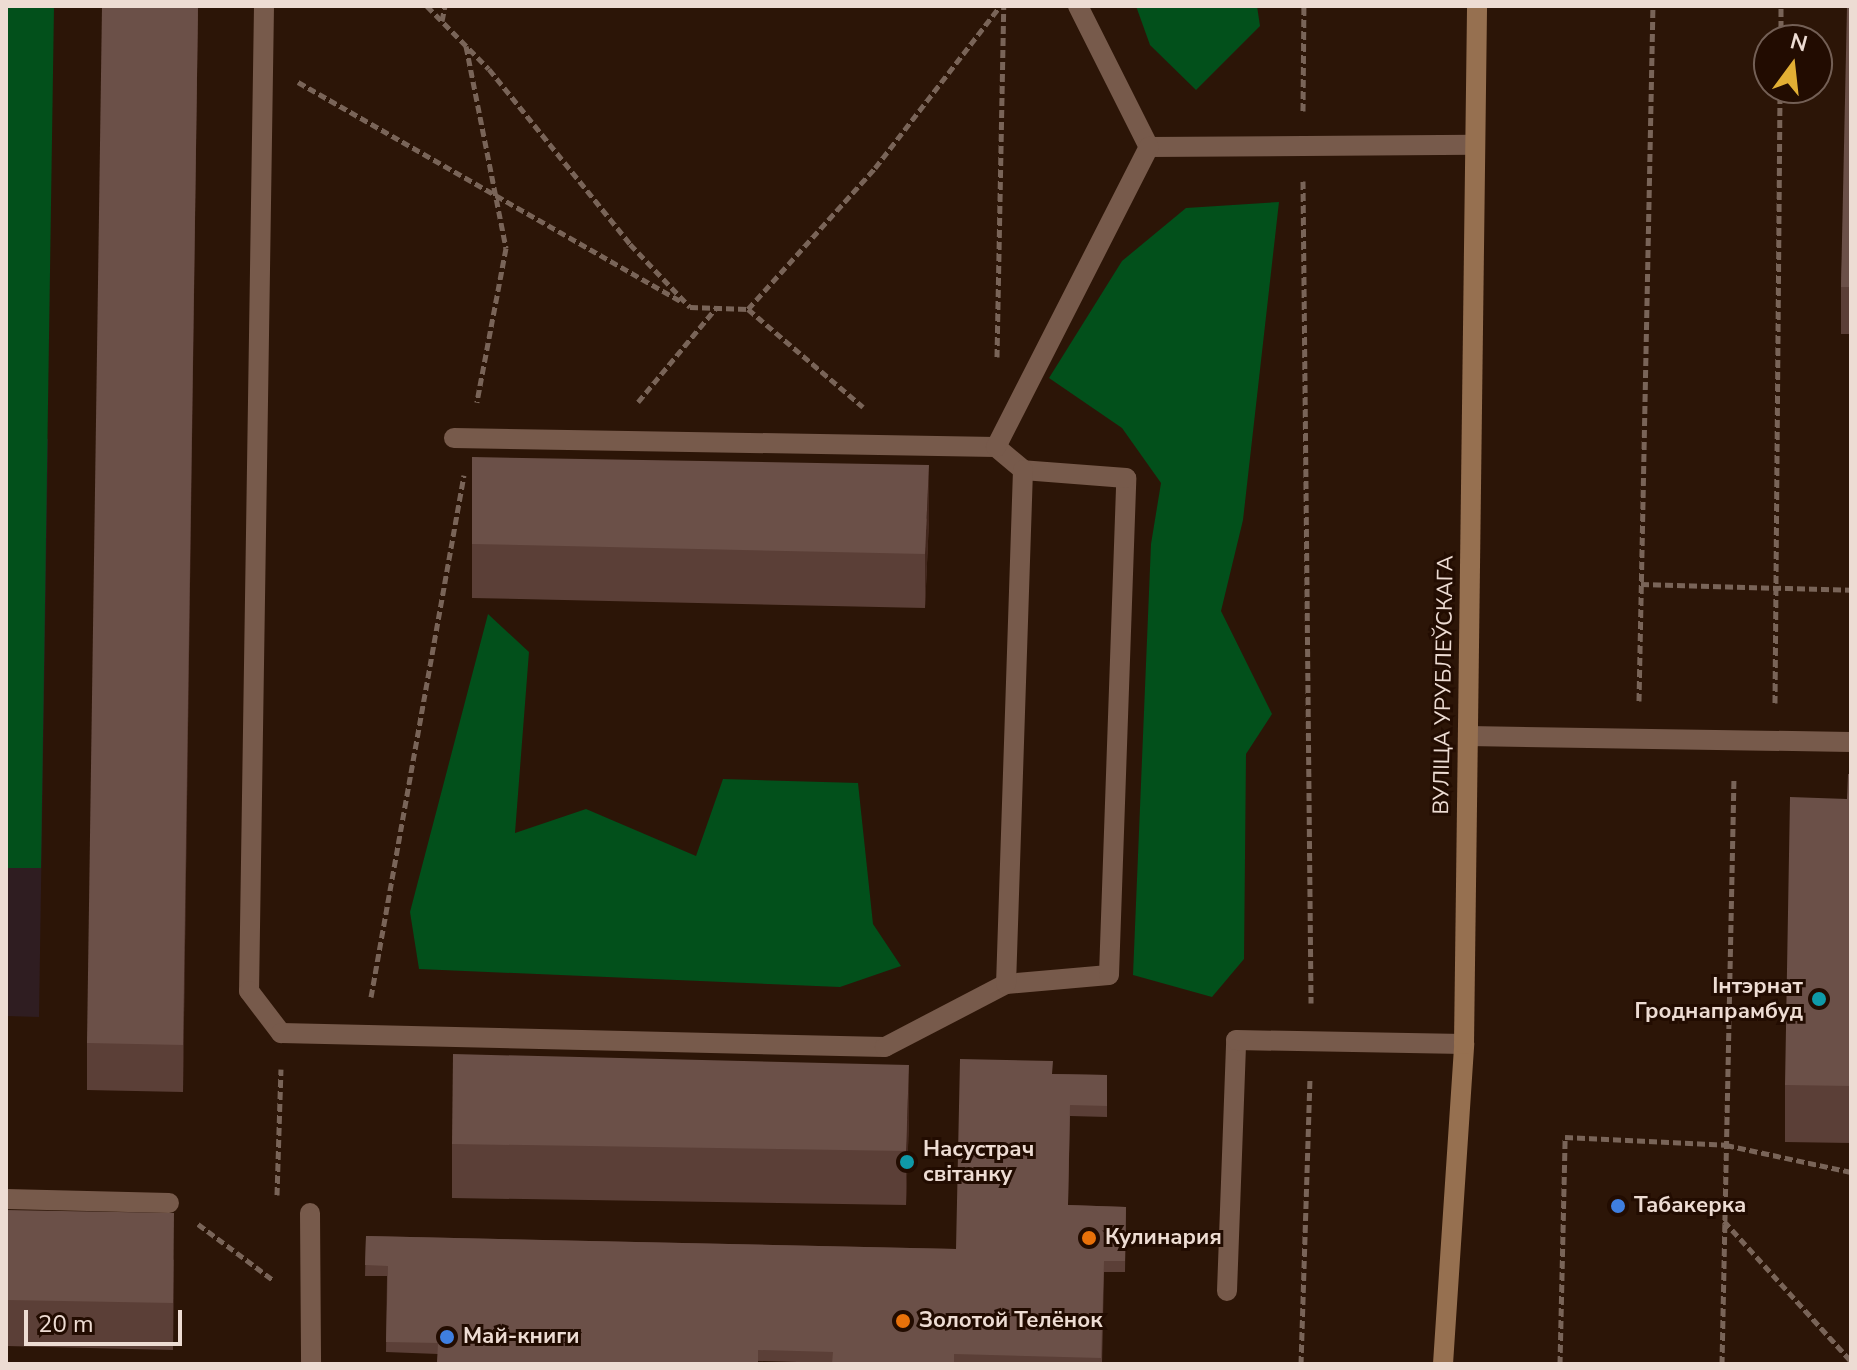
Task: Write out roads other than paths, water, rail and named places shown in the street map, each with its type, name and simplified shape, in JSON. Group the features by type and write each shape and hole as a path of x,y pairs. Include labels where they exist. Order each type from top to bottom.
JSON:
{"main road":[{"name":"ВУЛІЦА УРУБЛЕЎСКАГА","path":"1443,1364 1464,1044 1477,6"}],"lane":[{"path":"264,6 249,991 281,1033 885,1047 1006,984 1109,975 1126,478 1023,470 996,447 462,439"},
{"path":"1078,6 1149,147"},
{"path":"1149,147 1303,142 1475,145"},
{"path":"996,447 1149,147"},
{"path":"1006,984 1023,470"},
{"path":"1468,736 1851,742"},
{"path":"1227,1291 1236,1040 1464,1044"},
{"path":"6,1199 169,1203"},
{"path":"310,1213 311,1364"}],"place":[{"name":"Інтэрнат Гроднапрамбуд","path":"1819,999"},
{"name":"Насустрач світанку","path":"907,1162"},
{"name":"Табакерка","path":"1618,1206"},
{"name":"Кулинария","path":"1089,1238"},
{"name":"Золотой Телёнок","path":"903,1321"},
{"name":"Май-книги","path":"447,1337"}]}
